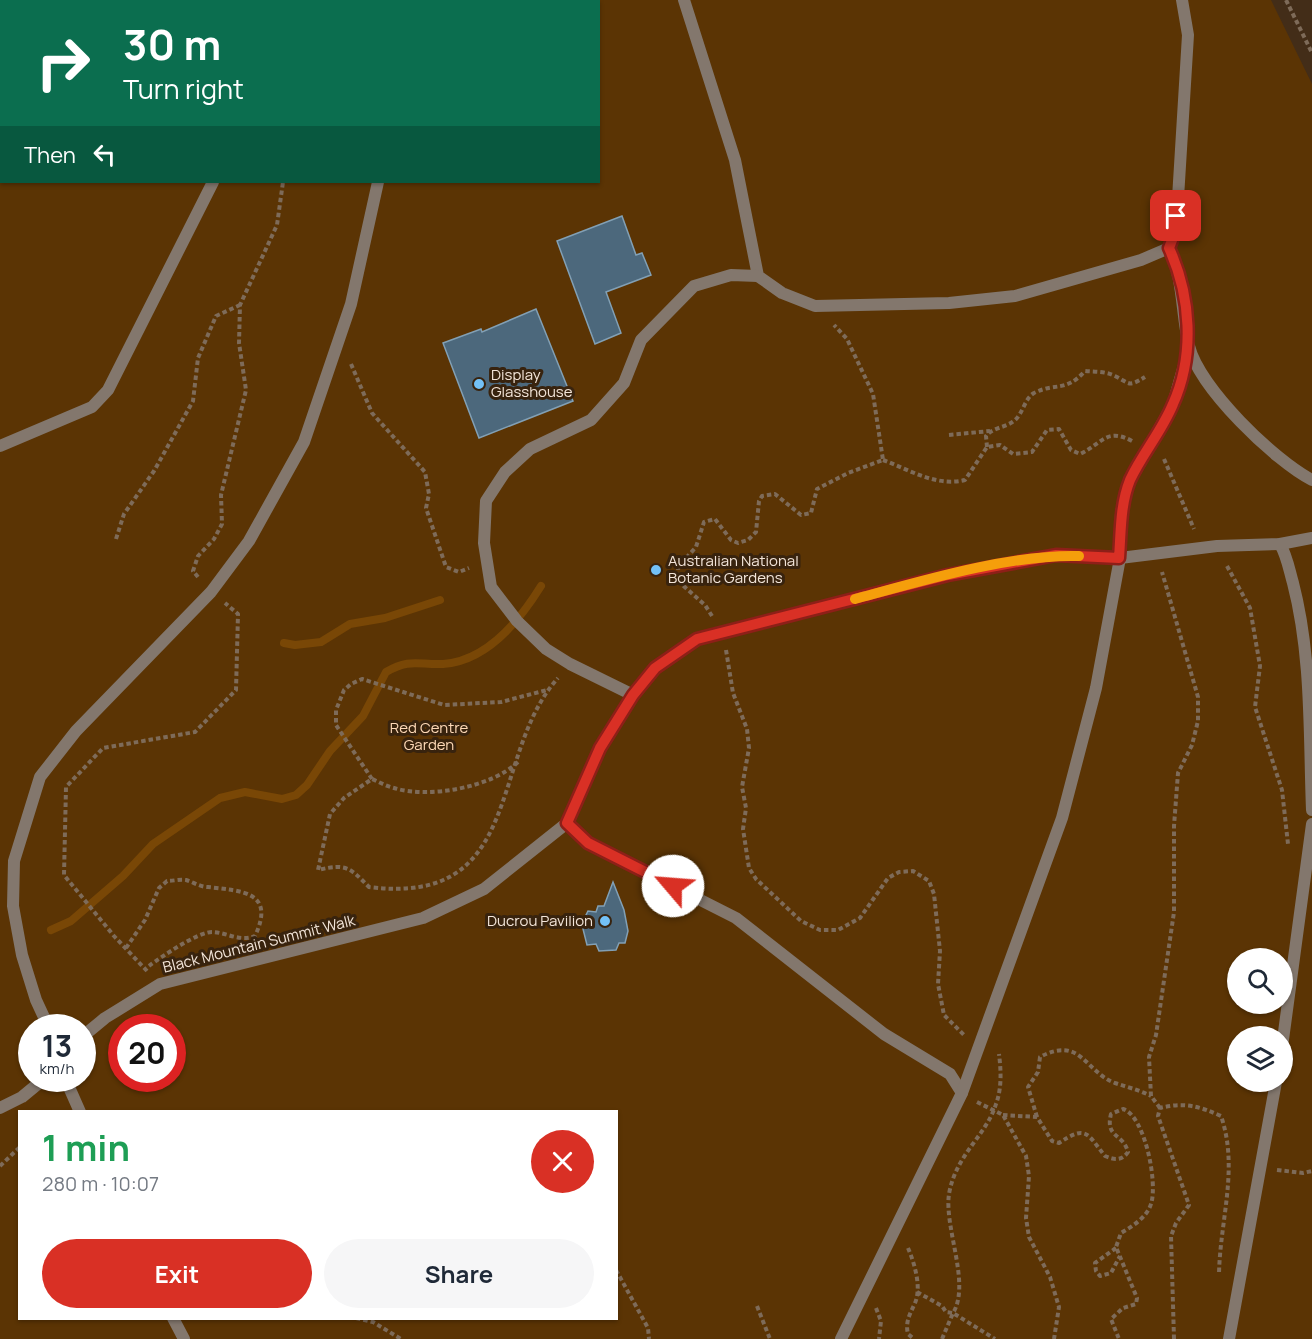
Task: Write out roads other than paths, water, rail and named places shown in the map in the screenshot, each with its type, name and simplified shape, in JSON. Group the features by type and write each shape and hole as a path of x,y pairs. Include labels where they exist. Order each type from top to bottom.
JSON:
{"lane":[{"path":"684,0 735,160 758,276"},
{"path":"1182,0 1188,35 1176,216 1174,235 1169,248 1180,281 1189,348 1200,369 1247,428 1294,470 1312,480"},
{"path":"0,446 92,407 108,390 212,183"},
{"path":"42,1014 22,955 13,906 14,861 40,777 76,731 211,592 249,541 304,442 351,304 378,183"},
{"path":"633,695 570,664 546,649 517,621 491,587 484,543 486,501 505,472 531,449 591,420 624,384 641,340 694,286 731,275 758,276 782,292 814,306 949,303 1015,296 1141,260 1169,248"},
{"path":"841,1339 962,1093 1062,818 1096,688 1119,558 1121,513 1130,481 1173,405 1189,348"},
{"path":"962,1093 950,1074 884,1034 736,918 588,843 567,823 600,748 633,695 655,668 697,639 948,575 1056,555 1119,558 1212,546 1280,544 1312,538"},
{"path":"1280,544 1285,553 1303,633 1312,810"},
{"name":"Black Mountain Summit Walk","path":"96,1025 160,984 423,918 484,889 567,823"},
{"path":"1285,1026 1312,824"},
{"path":"0,1108 28,1092"},
{"path":"71,1092 79,1110"},
{"path":"1229,1339 1274,1092"},
{"path":"175,1320 184,1339"}],"waterway":[{"path":"51,930 71,921 123,876 153,844 220,798 245,792 282,799 296,795 307,785 330,751 363,716 386,672 402,665 443,664 474,655 501,637 523,612 541,586"},
{"path":"284,643 295,645 321,642 350,624 385,618 440,600"}],"place":[{"name":"Display Glasshouse","path":"479,384"},
{"name":"Australian National Botanic Gardens","path":"656,570"},
{"name":"Ducrou Pavilion","path":"605,921"}],"park label":[{"name":"Red Centre Garden","path":"429,736"}]}
